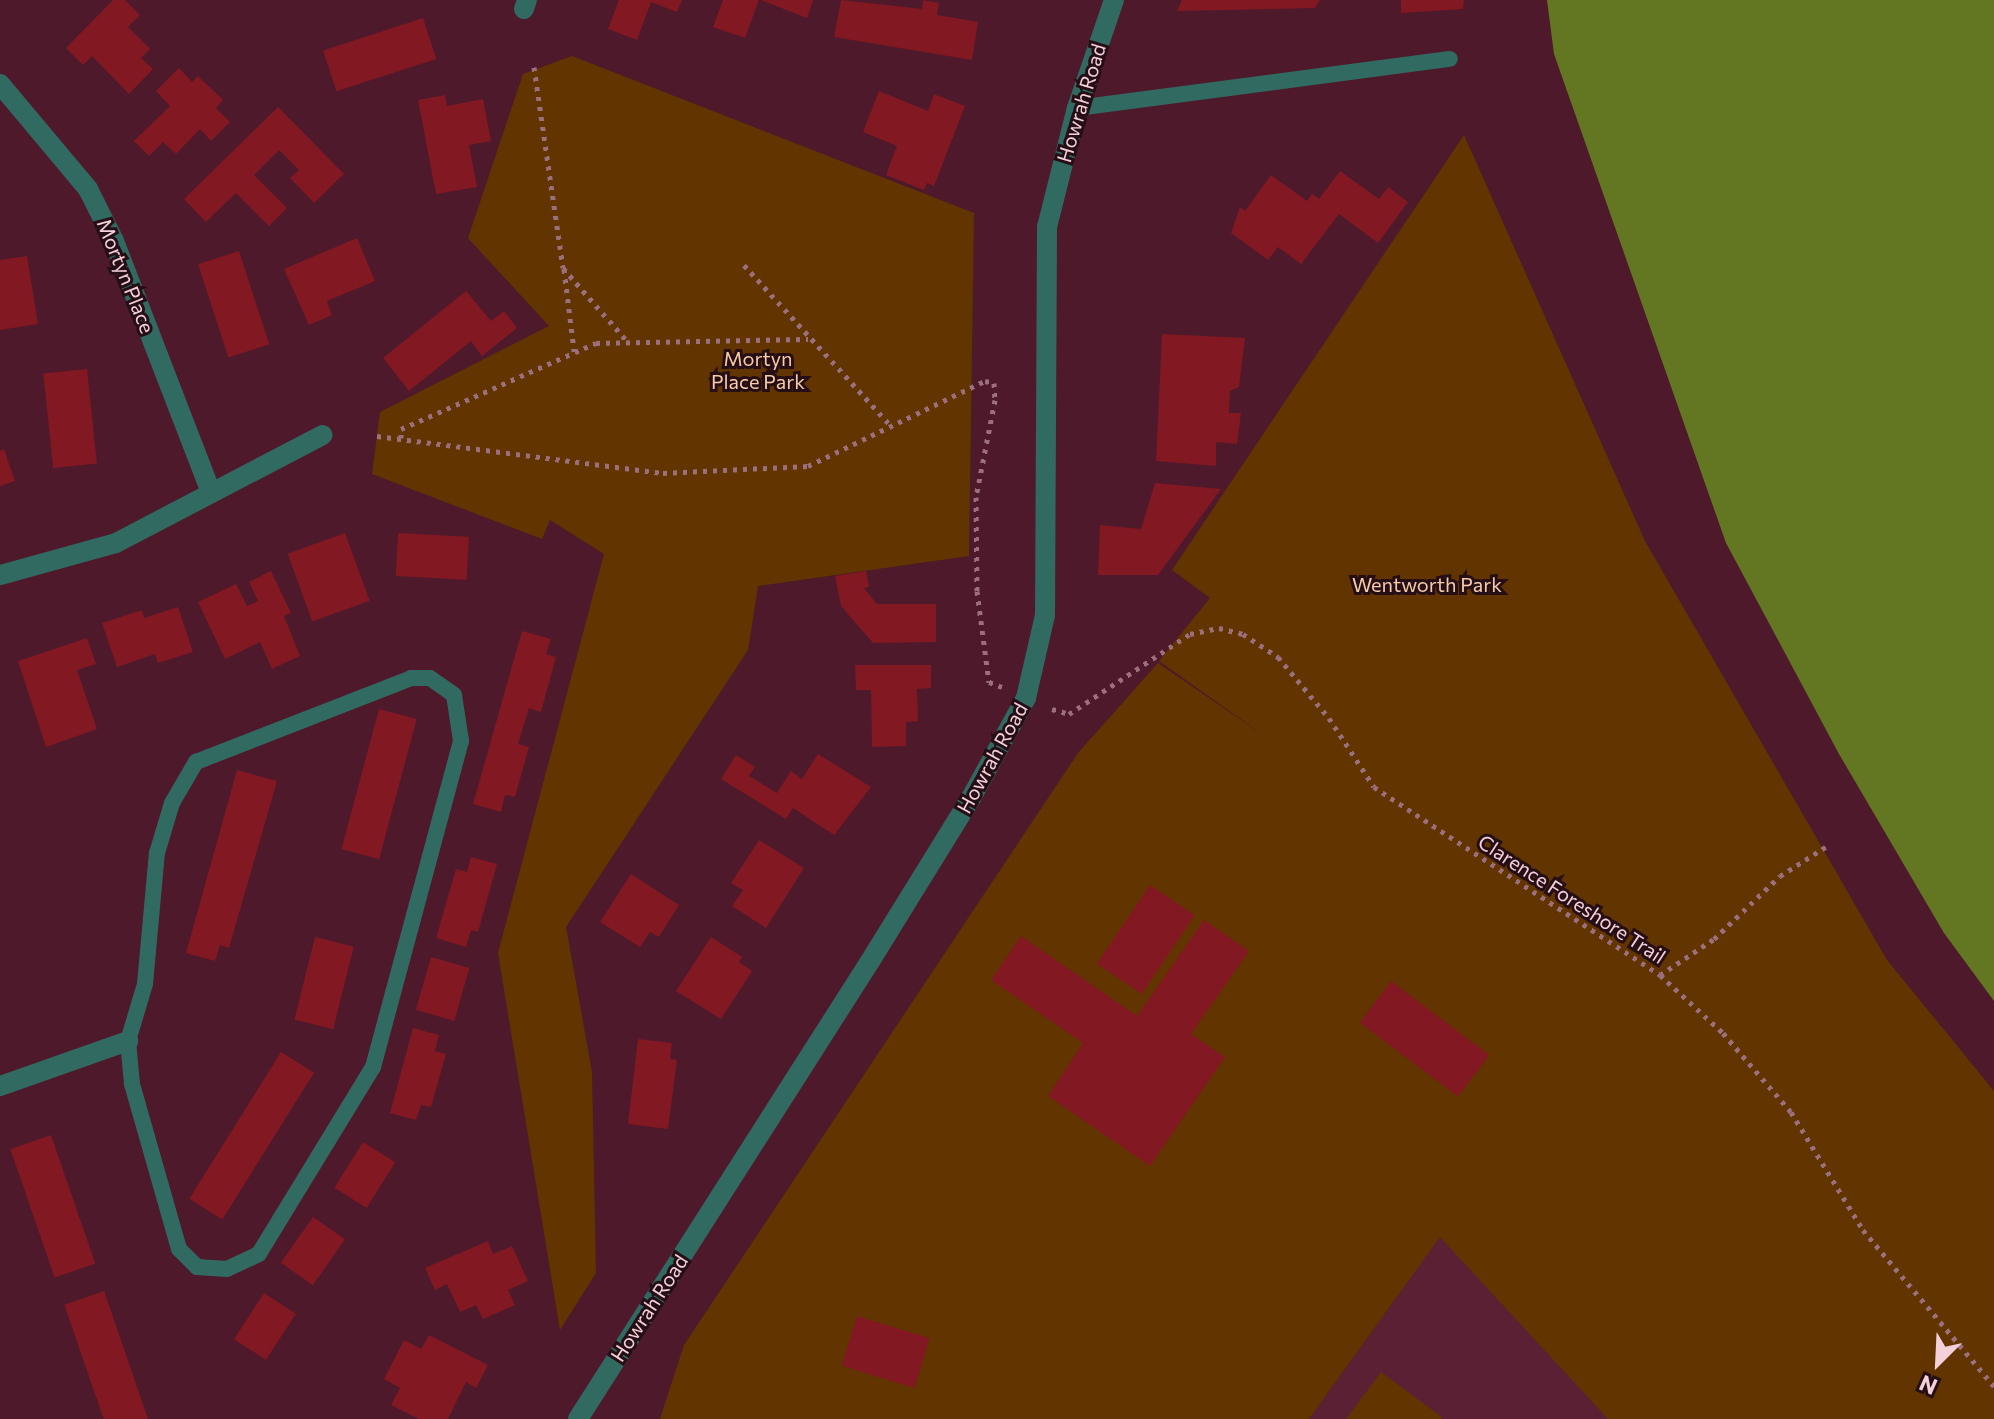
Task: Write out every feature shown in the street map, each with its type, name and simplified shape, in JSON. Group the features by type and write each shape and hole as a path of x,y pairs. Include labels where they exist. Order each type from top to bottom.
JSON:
{"street":[{"name":"Howrah Road","path":"578,1419 908,900 1026,698 1045,615 1047,227 1077,108 1114,0"},
{"name":"Mortyn Place","path":"0,84 88,189 114,241 211,493"},
{"path":"0,575 116,543 323,435"},
{"path":"0,1086 128,1041"}],"lane":[{"path":"1077,108 1450,59"},
{"path":"411,678 444,684 460,708 461,741 373,1067 259,1254 246,1264 212,1272 197,1267 179,1249 132,1084 128,1041 145,984 157,853 172,803 196,762 411,678"}],"path":[{"path":"534,67 574,351"},
{"path":"744,265 808,339 889,424"},
{"path":"563,268 627,341"},
{"path":"401,438 401,429 574,351 627,341 808,339"},
{"path":"377,436 663,473 808,466 889,424 985,381 994,383 976,497 977,591 989,682 1000,687"},
{"name":"Clarence Foreshore Trail","path":"1052,710 1069,714 1190,634 1219,628 1243,634 1278,657 1303,685 1374,787 1660,975 1723,1033 1791,1112 1863,1230 1994,1386"},
{"path":"1660,975 1714,939 1780,876 1827,846"}],"shaded area":[{"path":"1547,0 1994,0 1994,1001 1944,933 1839,754 1726,543 1554,54"},
{"path":"1460,1209 1994,1412 1994,1419 1309,1419"}],"green space":[{"name":"Mortyn Place Park","path":"572,56 974,213 969,556 758,586 748,650 566,927 592,1072 596,1273 560,1330 498,953 604,554 550,520 542,539 372,474 380,412 549,326 468,238 523,74"},
{"name":"Wentworth Park","path":"1464,135 1645,541 1887,960 1994,1091 1994,1419 1608,1419 1440,1237 1309,1419 660,1419 684,1345 1078,753 1158,663 1266,737 1159,661 1210,598 1172,570"},
{"path":"1381,1372 1442,1417 1441,1419 1346,1419"}],"building":[{"path":"113,0 125,0 140,15 128,27 150,49 141,58 153,69 129,94 92,56 83,65 66,48"},
{"path":"619,0 682,0 677,12 651,2 637,40 608,29"},
{"path":"723,0 759,0 745,38 713,27"},
{"path":"761,0 813,0 807,18"},
{"path":"841,0 922,9 923,0 939,3 937,15 978,22 972,60 834,37"},
{"path":"1182,0 1320,0 1315,8 1177,11"},
{"path":"1401,0 1464,0 1463,9 1401,13"},
{"path":"423,18 436,59 336,91 323,50"},
{"path":"179,68 192,82 198,76 223,100 216,108 230,122 211,141 200,129 176,154 163,142 149,156 134,141 170,106 156,91"},
{"path":"879,91 928,111 934,94 965,106 934,186 927,183 924,190 886,175 897,146 863,132"},
{"path":"445,95 447,106 483,99 491,141 469,145 477,187 436,194 418,100"},
{"path":"278,107 344,174 314,203 290,178 299,170 279,150 254,175 287,208 269,226 236,193 206,222 184,199"},
{"path":"1340,171 1379,199 1388,187 1408,202 1378,243 1339,214 1301,264 1278,247 1268,260 1231,233 1240,207 1245,211 1271,175 1307,201 1312,194 1319,199"},
{"path":"357,238 375,281 327,301 332,315 309,325 284,269"},
{"path":"239,251 269,344 228,357 198,264"},
{"path":"27,256 38,324 0,330 0,260"},
{"path":"466,291 491,321 504,311 517,328 482,356 471,341 409,391 383,358"},
{"path":"1162,334 1245,338 1239,387 1230,391 1229,413 1241,413 1237,444 1216,442 1216,466 1156,461"},
{"path":"87,369 97,463 53,468 43,374"},
{"path":"4,449 15,481 0,486 0,451"},
{"path":"1155,483 1221,489 1158,575 1098,575 1100,525 1141,529"},
{"path":"345,533 370,601 312,622 288,554"},
{"path":"398,533 469,537 467,580 396,576"},
{"path":"271,571 291,613 284,616 300,656 272,669 260,642 225,659 198,602 236,584 247,606 258,601 249,582"},
{"path":"866,571 869,587 864,588 877,604 936,604 936,642 873,643 841,606 835,576"},
{"path":"178,607 193,652 158,663 155,654 117,667 102,623 142,610 144,618"},
{"path":"522,631 551,639 546,654 556,657 541,712 529,708 518,744 529,747 515,797 505,795 501,812 473,804"},
{"path":"87,638 96,664 77,670 97,729 46,747 18,661"},
{"path":"855,665 931,665 931,688 917,689 918,721 906,722 906,746 872,747 871,690 856,690"},
{"path":"379,709 417,719 379,859 341,849"},
{"path":"818,754 871,787 834,835 793,808 786,819 721,779 736,755 755,767 749,776 777,793 791,771 802,779"},
{"path":"237,770 277,781 229,948 220,945 215,961 186,953"},
{"path":"759,840 804,868 766,928 732,906 743,890 731,883"},
{"path":"471,857 497,864 478,932 471,930 466,947 436,938 456,869 467,872"},
{"path":"631,874 679,905 659,937 650,932 640,947 600,922"},
{"path":"1150,885 1195,915 1142,994 1097,964"},
{"path":"1204,920 1249,951 1191,1034 1225,1057 1150,1166 1048,1096 1083,1043 991,980 1021,936 1137,1016"},
{"path":"315,937 354,947 333,1029 294,1019"},
{"path":"711,937 742,957 739,962 752,971 721,1019 676,991"},
{"path":"431,957 469,968 454,1021 416,1010"},
{"path":"1391,981 1489,1055 1458,1097 1360,1023"},
{"path":"413,1028 439,1035 435,1051 446,1054 431,1107 421,1105 416,1120 390,1113"},
{"path":"638,1039 672,1043 670,1059 677,1060 668,1129 628,1124"},
{"path":"281,1052 314,1073 222,1219 189,1199"},
{"path":"51,1135 95,1264 55,1278 10,1149"},
{"path":"363,1142 395,1162 367,1208 334,1188"},
{"path":"313,1217 345,1239 313,1285 281,1263"},
{"path":"488,1241 493,1254 512,1246 528,1281 508,1290 515,1305 483,1319 476,1305 460,1312 447,1284 435,1290 425,1268"},
{"path":"104,1291 148,1419 104,1419 64,1305"},
{"path":"264,1293 296,1314 266,1360 234,1339"},
{"path":"857,1316 930,1338 914,1388 842,1366"},
{"path":"429,1335 488,1365 476,1388 466,1382 448,1419 419,1419 391,1405 400,1388 384,1379 404,1340 421,1349"}]}
